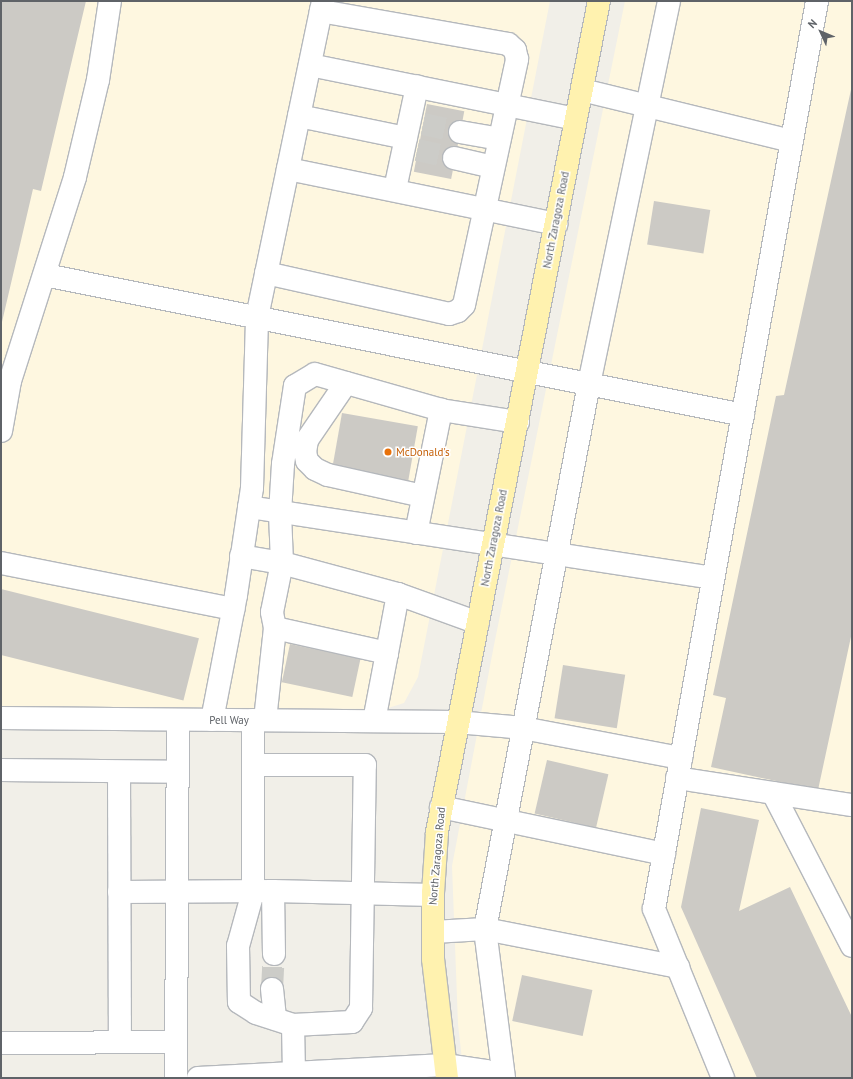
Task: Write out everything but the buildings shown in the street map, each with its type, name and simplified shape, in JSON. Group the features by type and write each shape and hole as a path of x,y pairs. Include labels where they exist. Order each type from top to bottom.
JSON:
{"main road":[{"name":"North Zaragoza Road","path":"446,1072 433,932 433,895 441,807 528,372 575,119 599,1"}],"street":[{"path":"1,431 10,381 45,275 74,177 98,80 110,1"},
{"path":"198,1078 294,1073 366,1074 486,1071 503,1078 485,930 589,384 669,1"},
{"path":"723,1078 654,909 817,1"},
{"path":"212,720 233,609 252,488 257,317 266,273 288,169 300,116 322,6 508,44 514,50 518,59 506,106 464,305 458,311 449,314 266,273"},
{"path":"310,65 575,119"},
{"path":"395,189 412,136 417,86"},
{"path":"582,90 792,141"},
{"path":"300,116 412,136"},
{"path":"460,132 499,139"},
{"path":"454,158 493,167"},
{"path":"288,169 395,189 556,224"},
{"path":"45,275 743,415"},
{"path":"274,954 263,891 254,765 259,720 275,628 272,612 282,563 280,513 283,464 295,386 315,374 441,410 518,422"},
{"path":"346,383 307,440 304,452 307,462 315,469 328,475 423,496"},
{"path":"416,533 441,410"},
{"path":"283,464 303,473 315,469"},
{"path":"249,507 280,513 713,578"},
{"path":"241,556 282,563 398,594 478,623"},
{"path":"1,563 233,609"},
{"path":"374,721 398,594"},
{"path":"275,628 387,653"},
{"name":"Pell Way","path":"1,718 457,722 524,728 772,793 852,805"},
{"path":"176,1078 178,720"},
{"path":"254,765 365,765 361,1008 352,1022 284,1022 256,1013 239,1002 238,946 263,891"},
{"path":"1,770 178,772"},
{"path":"119,772 120,1042"},
{"path":"772,793 852,946"},
{"path":"441,807 664,854"},
{"path":"119,892 263,891 433,895"},
{"path":"433,932 485,930 678,967"},
{"path":"272,989 284,1022 294,1073"},
{"path":"1,1043 176,1042"}],"shaded area":[{"path":"1,1 550,1 418,677 404,703 385,709 1,706"},
{"path":"625,1 852,1 852,1078 464,1078 458,1024 452,866 494,645"}],"tunnel":[{"path":"423,124 460,132"},
{"path":"417,150 454,158"},
{"path":"272,989 274,954"}],"place":[{"name":"McDonald's","path":"388,452"}]}
